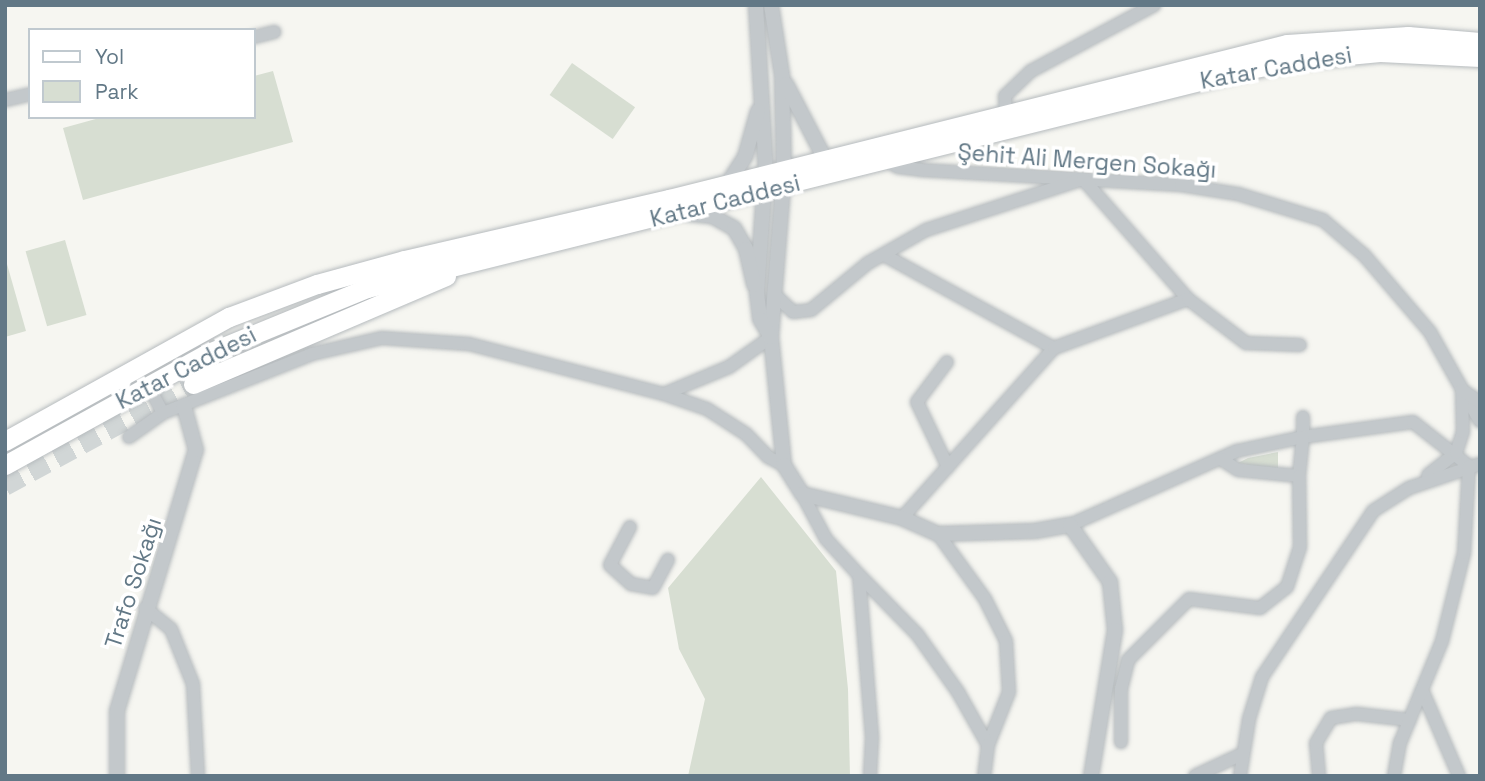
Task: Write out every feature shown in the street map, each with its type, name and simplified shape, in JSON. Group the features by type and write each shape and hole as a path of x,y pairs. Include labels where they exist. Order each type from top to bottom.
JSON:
{"main road":[{"name":"Katar Caddesi","path":"5,441 229,317 317,284 728,183 774,180 883,158 1008,120 1287,44 1408,36 1480,42"},
{"name":"Katar Caddesi","path":"5,465 206,354 318,305 473,260 681,214 774,180 824,157 1295,60 1380,52 1480,57"},
{"path":"193,384 414,291 473,260"},
{"path":"148,385 152,370 173,358 181,342"},
{"path":"137,366 148,385"},
{"path":"5,427 37,411 63,407"}],"street":[{"path":"756,5 762,92 774,180 775,295 771,337 784,464 826,539 917,634 958,692 988,745"},
{"path":"757,293 774,180 782,75 771,5"},
{"path":"1008,120 1005,96 1031,71 1154,5"},
{"path":"256,36 274,32"},
{"path":"782,75 824,157"},
{"path":"728,183 750,145 762,92"},
{"path":"5,100 28,94"},
{"name":"Şehit Ali Mergen Sokağı","path":"883,158 898,167 921,170 1083,179 1238,194 1323,220 1364,256 1430,332 1480,421"},
{"path":"775,295 793,312 811,310 884,255 926,230 1083,179 1188,299 1246,343 1300,345"},
{"path":"681,214 712,216 734,228 746,249 757,293 760,319 771,337"},
{"path":"884,255 1054,348"},
{"path":"902,518 1054,348 1188,299"},
{"path":"664,394 729,367 771,337"},
{"path":"129,437 163,413 312,354 382,338 469,344 664,394 707,409 746,434 768,457 784,464"},
{"path":"947,362 917,402 948,467"},
{"path":"148,385 163,413"},
{"path":"1462,390 1480,402"},
{"path":"1240,776 1242,754 1262,677 1373,512 1456,453 1462,432 1462,390"},
{"name":"Trafo Sokağı","path":"117,776 117,711 145,608 196,450 184,406"},
{"path":"1121,742 1128,660 1189,599 1260,608 1287,587 1300,547 1299,476 1303,417"},
{"path":"802,494 902,518 938,534 1035,531 1070,524 1221,459 1303,437 1413,422 1475,465"},
{"path":"1221,459 1238,470 1299,476"},
{"path":"1409,488 1475,465"},
{"path":"1395,776 1409,720 1442,641 1464,553 1475,465"},
{"path":"1070,524 1110,582 1115,629 1091,776"},
{"path":"630,527 610,565 631,584 653,588 668,560"},
{"path":"938,534 985,599 1006,641 1009,692 988,745 984,776"},
{"path":"859,575 872,737 870,776"},
{"path":"145,608 170,629 193,684 198,776"},
{"path":"1109,665 1126,667"},
{"path":"1422,690 1458,776"},
{"path":"1319,776 1316,743 1331,718 1357,714 1409,720"},
{"path":"1195,776 1242,754"}],"green space":[{"path":"572,63 635,107 613,139 550,95"},
{"path":"273,71 293,142 83,200 63,128 96,119 256,119 256,75"},
{"path":"65,240 86,315 47,326 26,251"},
{"path":"5,257 26,331 5,337"},
{"path":"1278,452 1278,470 1238,463 1248,458"},
{"path":"761,477 836,571 848,689 850,776 688,776 705,699 679,649 668,588"}],"tunnel":[{"path":"5,486 193,384"}]}
